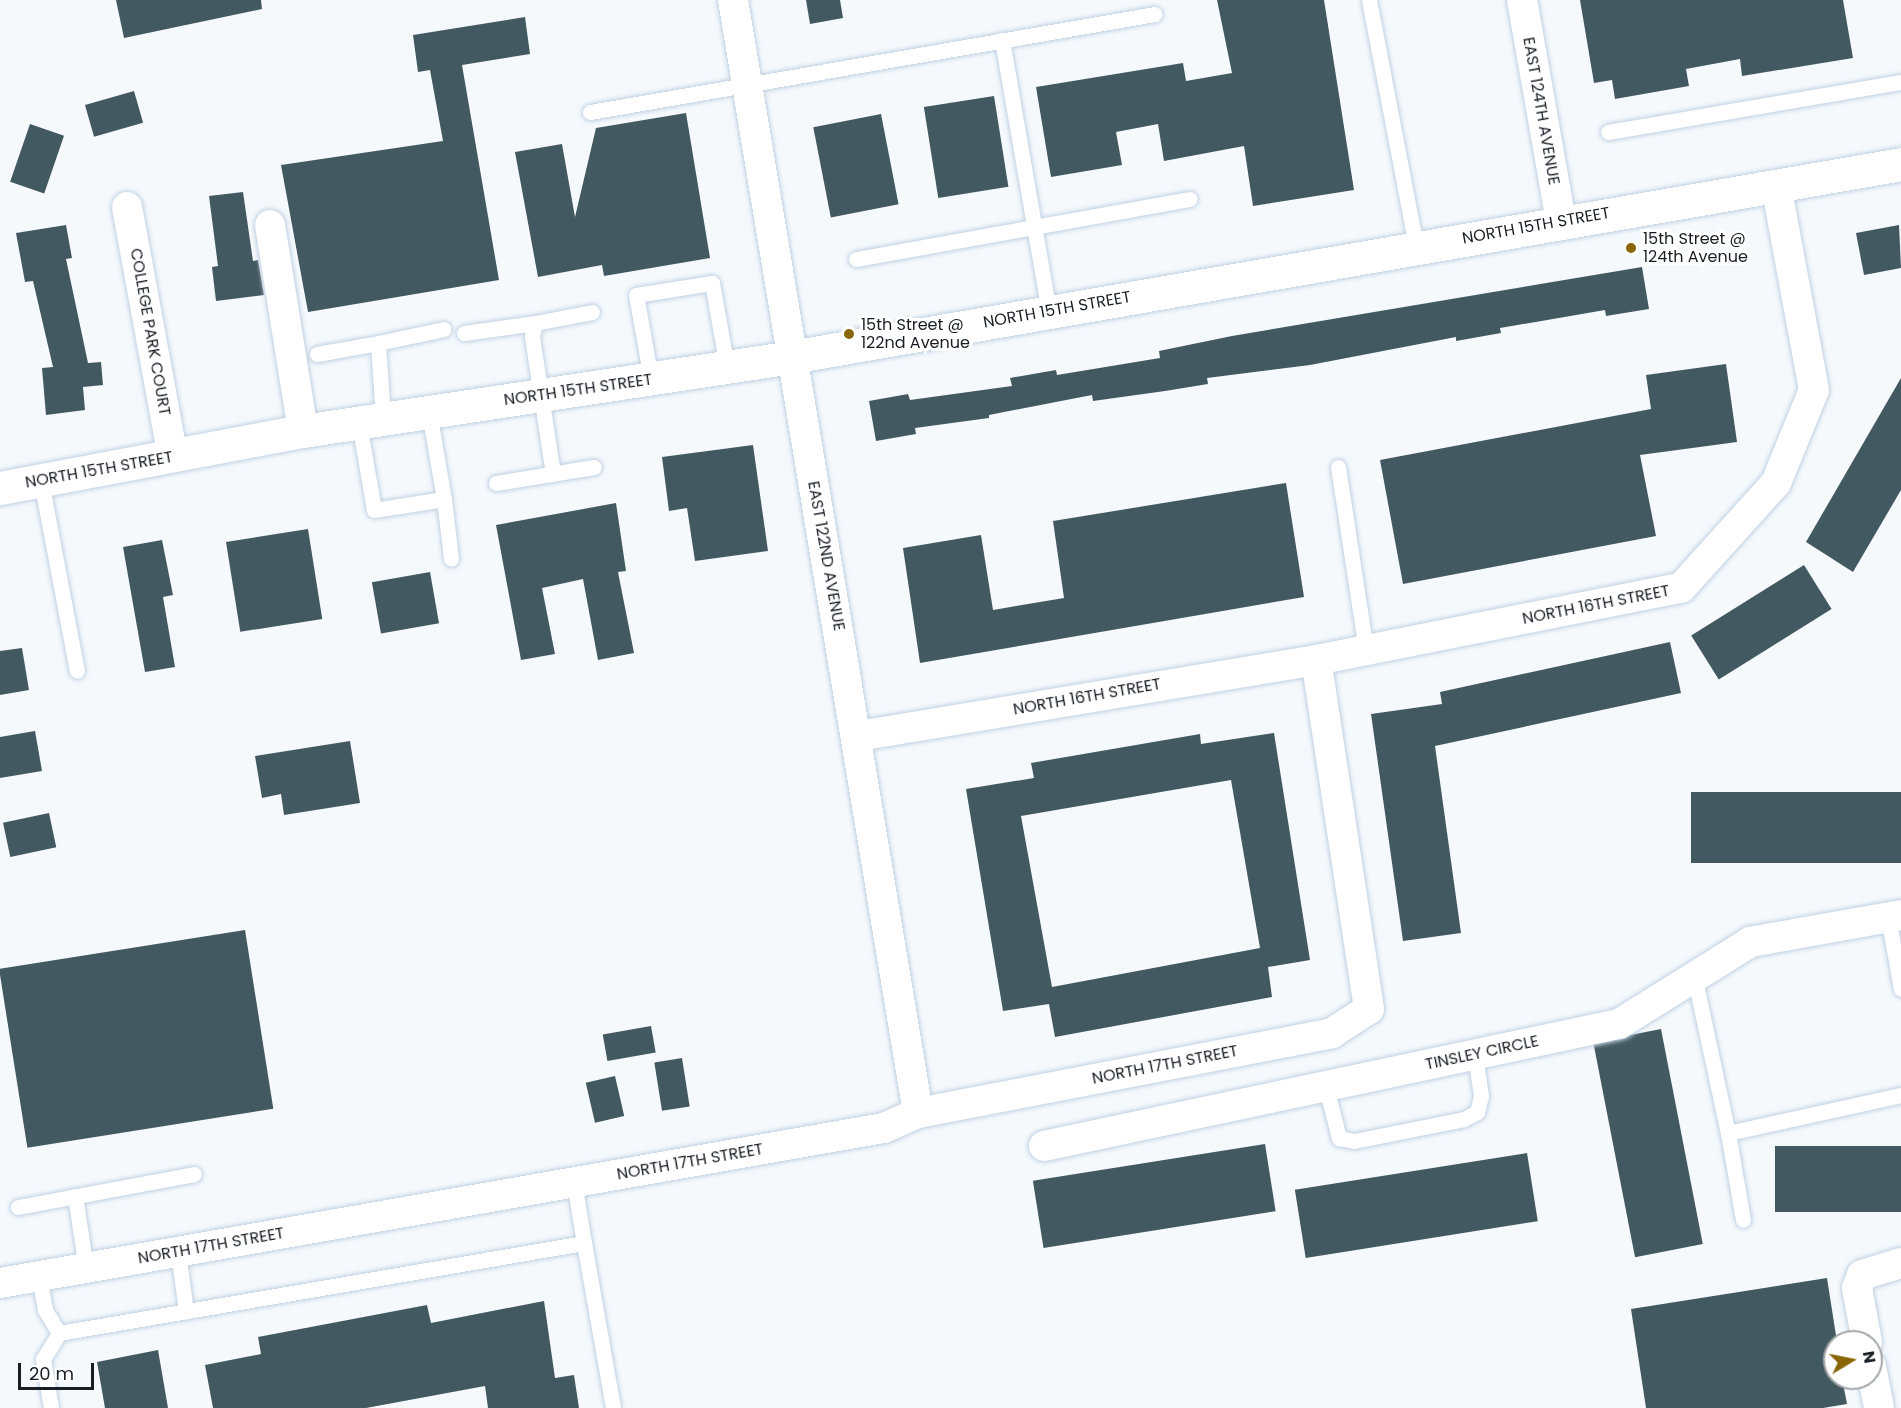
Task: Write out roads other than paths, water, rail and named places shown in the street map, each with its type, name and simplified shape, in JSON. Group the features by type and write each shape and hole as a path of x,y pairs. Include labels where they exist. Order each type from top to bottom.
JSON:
{"street":[{"name":"EAST 122ND AVENUE","path":"734,0 791,357 858,736 918,1113"},
{"name":"EAST 124TH AVENUE","path":"1522,0 1561,222"},
{"name":"NORTH 15TH STREET","path":"0,488 303,432 727,368 1901,164"},
{"name":"NORTH 16TH STREET","path":"858,736 1316,660 1681,588 1776,483 1814,390 1776,185"},
{"name":"COLLEGE PARK COURT","path":"128,207 173,457"},
{"path":"270,225 303,432"},
{"name":"NORTH 17TH STREET","path":"0,1283 885,1128 918,1113 1332,1034 1369,1008 1316,660"},
{"name":"TINSLEY CIRCLE","path":"1044,1146 1618,1024 1750,942 1894,916"},
{"path":"1864,1330 1857,1288 1862,1275 1901,1263"},
{"path":"1876,1390 1879,1408"}],"lane":[{"path":"1369,0 1416,247"},
{"path":"590,112 1155,14"},
{"path":"1002,40 1049,312"},
{"path":"1608,132 1901,82"},
{"path":"856,260 1190,199"},
{"path":"651,379 636,295 712,283 727,368"},
{"path":"464,333 592,312"},
{"path":"535,323 532,336 553,474"},
{"path":"317,354 444,329"},
{"path":"378,343 371,421 374,510 444,499"},
{"path":"429,412 444,499 451,559"},
{"path":"496,483 594,467"},
{"path":"1338,467 1366,650"},
{"path":"41,481 77,671"},
{"path":"1894,916 1901,989"},
{"path":"1694,975 1728,1133 1743,1220"},
{"path":"1326,1087 1339,1138 1354,1141 1464,1119 1477,1112 1480,1096 1475,1055"},
{"path":"1728,1133 1901,1095"},
{"path":"18,1207 194,1174"},
{"path":"574,1182 612,1408"},
{"path":"75,1196 86,1268"},
{"path":"51,1408 43,1359 59,1333 584,1243"},
{"path":"177,1252 186,1311"},
{"path":"39,1276 45,1310 59,1333"}],"place":[{"name":"15th Street @ 124th Avenue","path":"1631,248"},
{"name":"15th Street @ 122nd Avenue","path":"849,334"}]}
